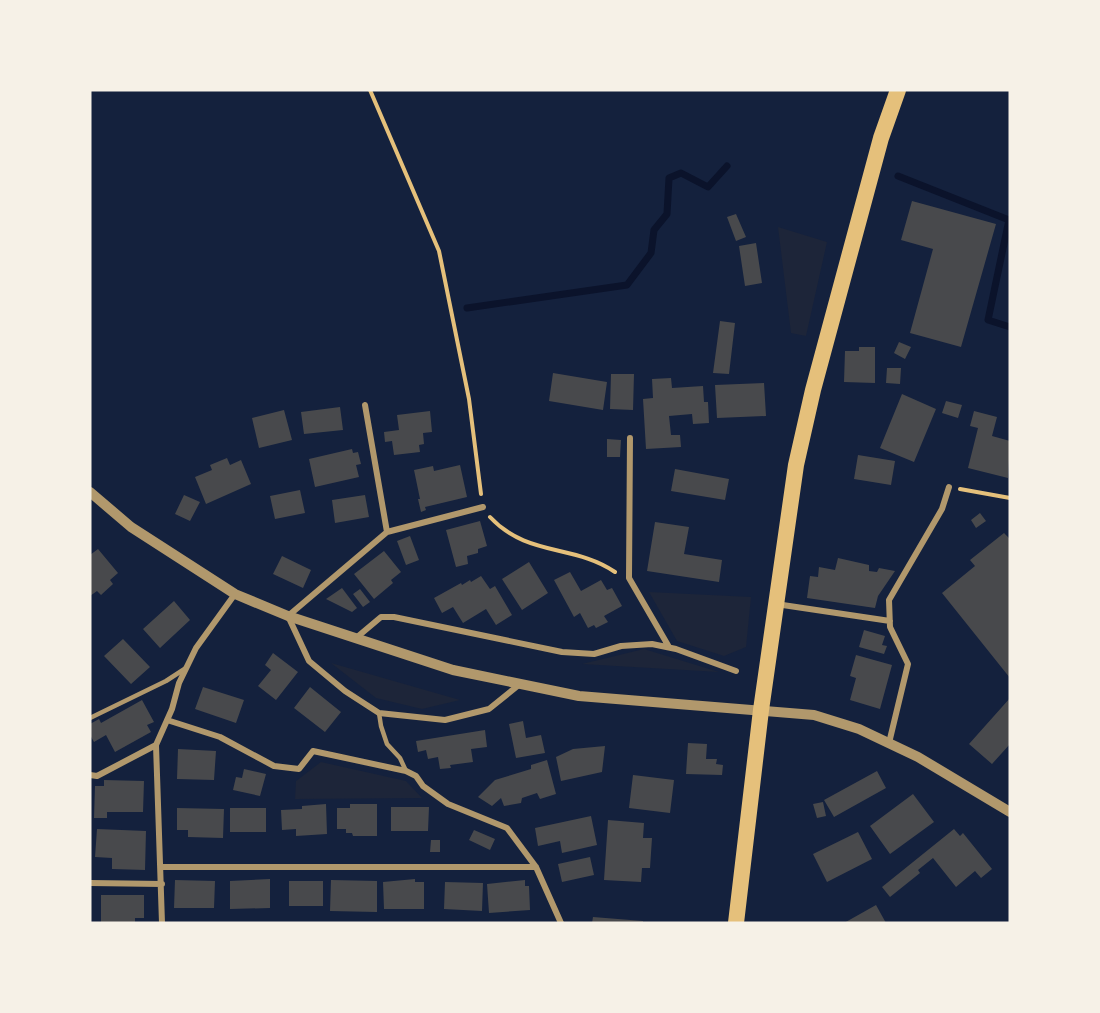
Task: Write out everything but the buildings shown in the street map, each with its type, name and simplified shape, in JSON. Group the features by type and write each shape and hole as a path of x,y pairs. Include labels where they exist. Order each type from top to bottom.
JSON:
{"highway":[{"path":"736,923 761,710 796,465 813,390 881,138 898,90"}],"street":[{"path":"365,405 387,532"},
{"path":"630,438 629,578 669,647"},
{"path":"889,743 909,664 890,627 889,600 942,509 949,487"},
{"path":"90,492 131,527 235,594 288,616 453,670 579,696 814,715 858,729 918,757 1010,812"},
{"path":"288,616 387,532 483,507"},
{"path":"162,923 162,867 156,745 179,683 196,648 235,594"},
{"path":"776,604 890,621"},
{"path":"288,616 309,661 345,691 379,713 445,720 489,709 520,684"},
{"path":"356,638 381,617 394,617 562,652 594,654 621,646 652,644 669,647 735,671"},
{"path":"167,720 220,737 274,766 298,769 313,751 406,771 416,776 423,786 448,804 507,828 536,867 561,923"},
{"path":"90,775 97,776 156,745"},
{"path":"162,867 536,867"},
{"path":"90,883 162,884"}],"lane":[{"path":"90,718 166,681 187,667"},
{"path":"379,713 387,744 400,758 406,771"}],"path":[{"path":"370,90 439,251 470,399 483,507 504,531 520,539 541,547 595,560 629,578"},
{"path":"949,487 1010,498"}],"shaded area":[{"path":"778,227 827,242 806,336 791,333"},
{"path":"649,592 751,597 746,647 724,656 677,641"},
{"path":"644,649 719,672 582,664"},
{"path":"331,663 460,700 422,709 376,698"},
{"path":"321,762 406,781 422,798 295,799 296,781"}],"waterway":[{"path":"467,308 627,285 651,253 654,230 667,214 669,178 681,173 708,187 727,166"},
{"path":"898,176 1009,220 988,320 1010,327"}]}
